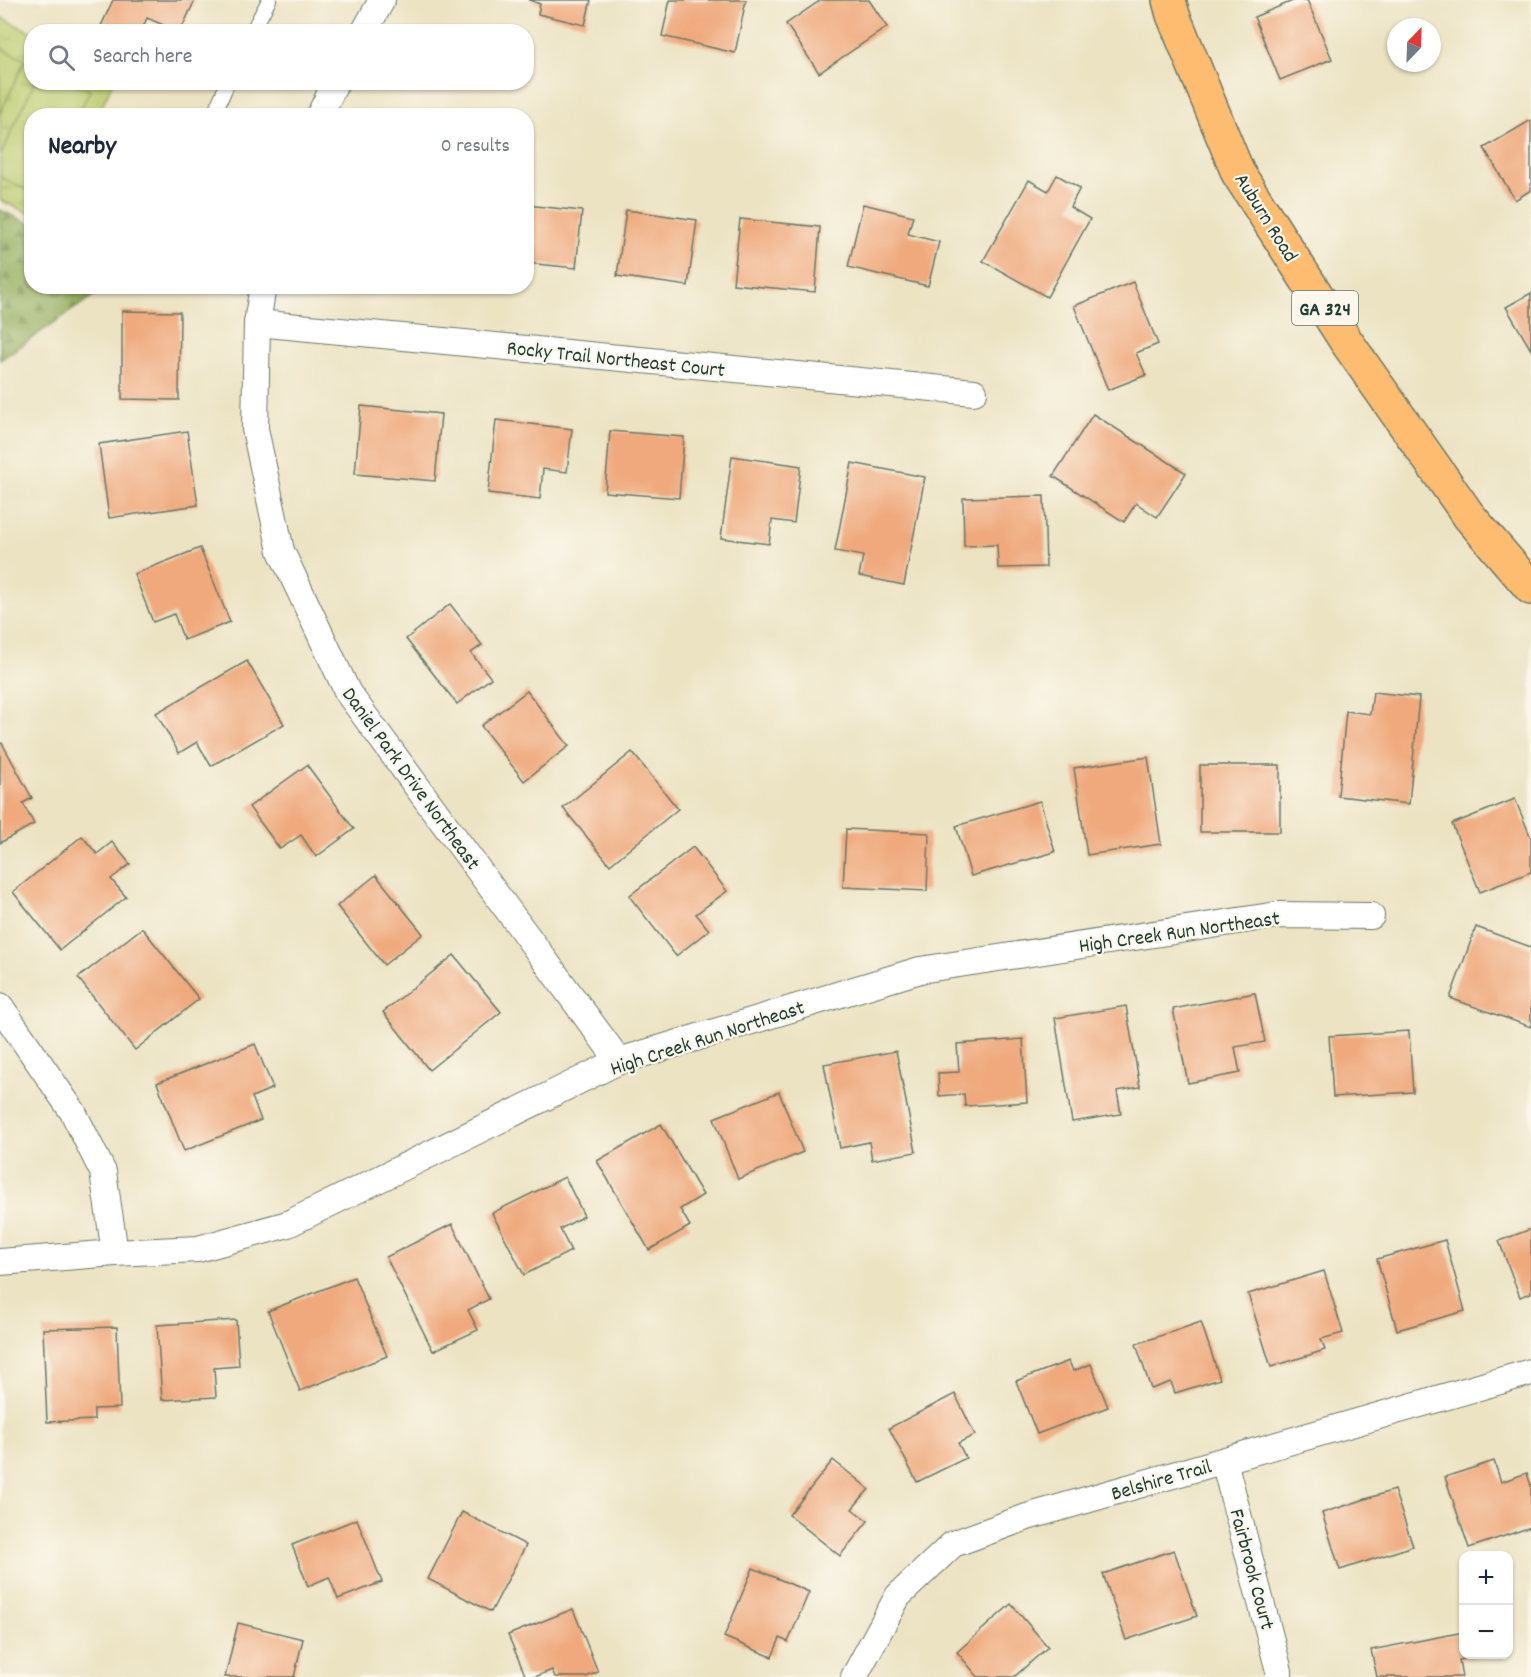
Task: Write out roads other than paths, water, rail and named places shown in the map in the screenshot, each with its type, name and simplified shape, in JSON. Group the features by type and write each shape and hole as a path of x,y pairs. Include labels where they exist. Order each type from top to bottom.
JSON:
{"main road":[{"name":"Auburn Road","path":"1168,0 1238,173 1346,341 1469,516 1531,588"}],"street":[{"path":"368,24 382,0"},
{"path":"323,108 332,90"},
{"name":"Daniel Park Drive Northeast","path":"262,294 257,323 255,429 281,551 348,693 619,1061"},
{"name":"Rocky Trail Northeast Court","path":"257,323 974,392"},
{"name":"High Creek Run Northeast","path":"0,1263 115,1253 198,1249 288,1224 619,1061 920,970 1277,915 1371,916"},
{"path":"0,1006 73,1112 103,1172 115,1253"},
{"name":"Belshire Trail","path":"854,1677 898,1596 953,1544 1027,1517 1531,1372"},
{"name":"Fairbrook Court","path":"1224,1461 1280,1671 1279,1677"}],"lane":[{"path":"256,24 269,0"},
{"path":"217,108 224,90"}]}
